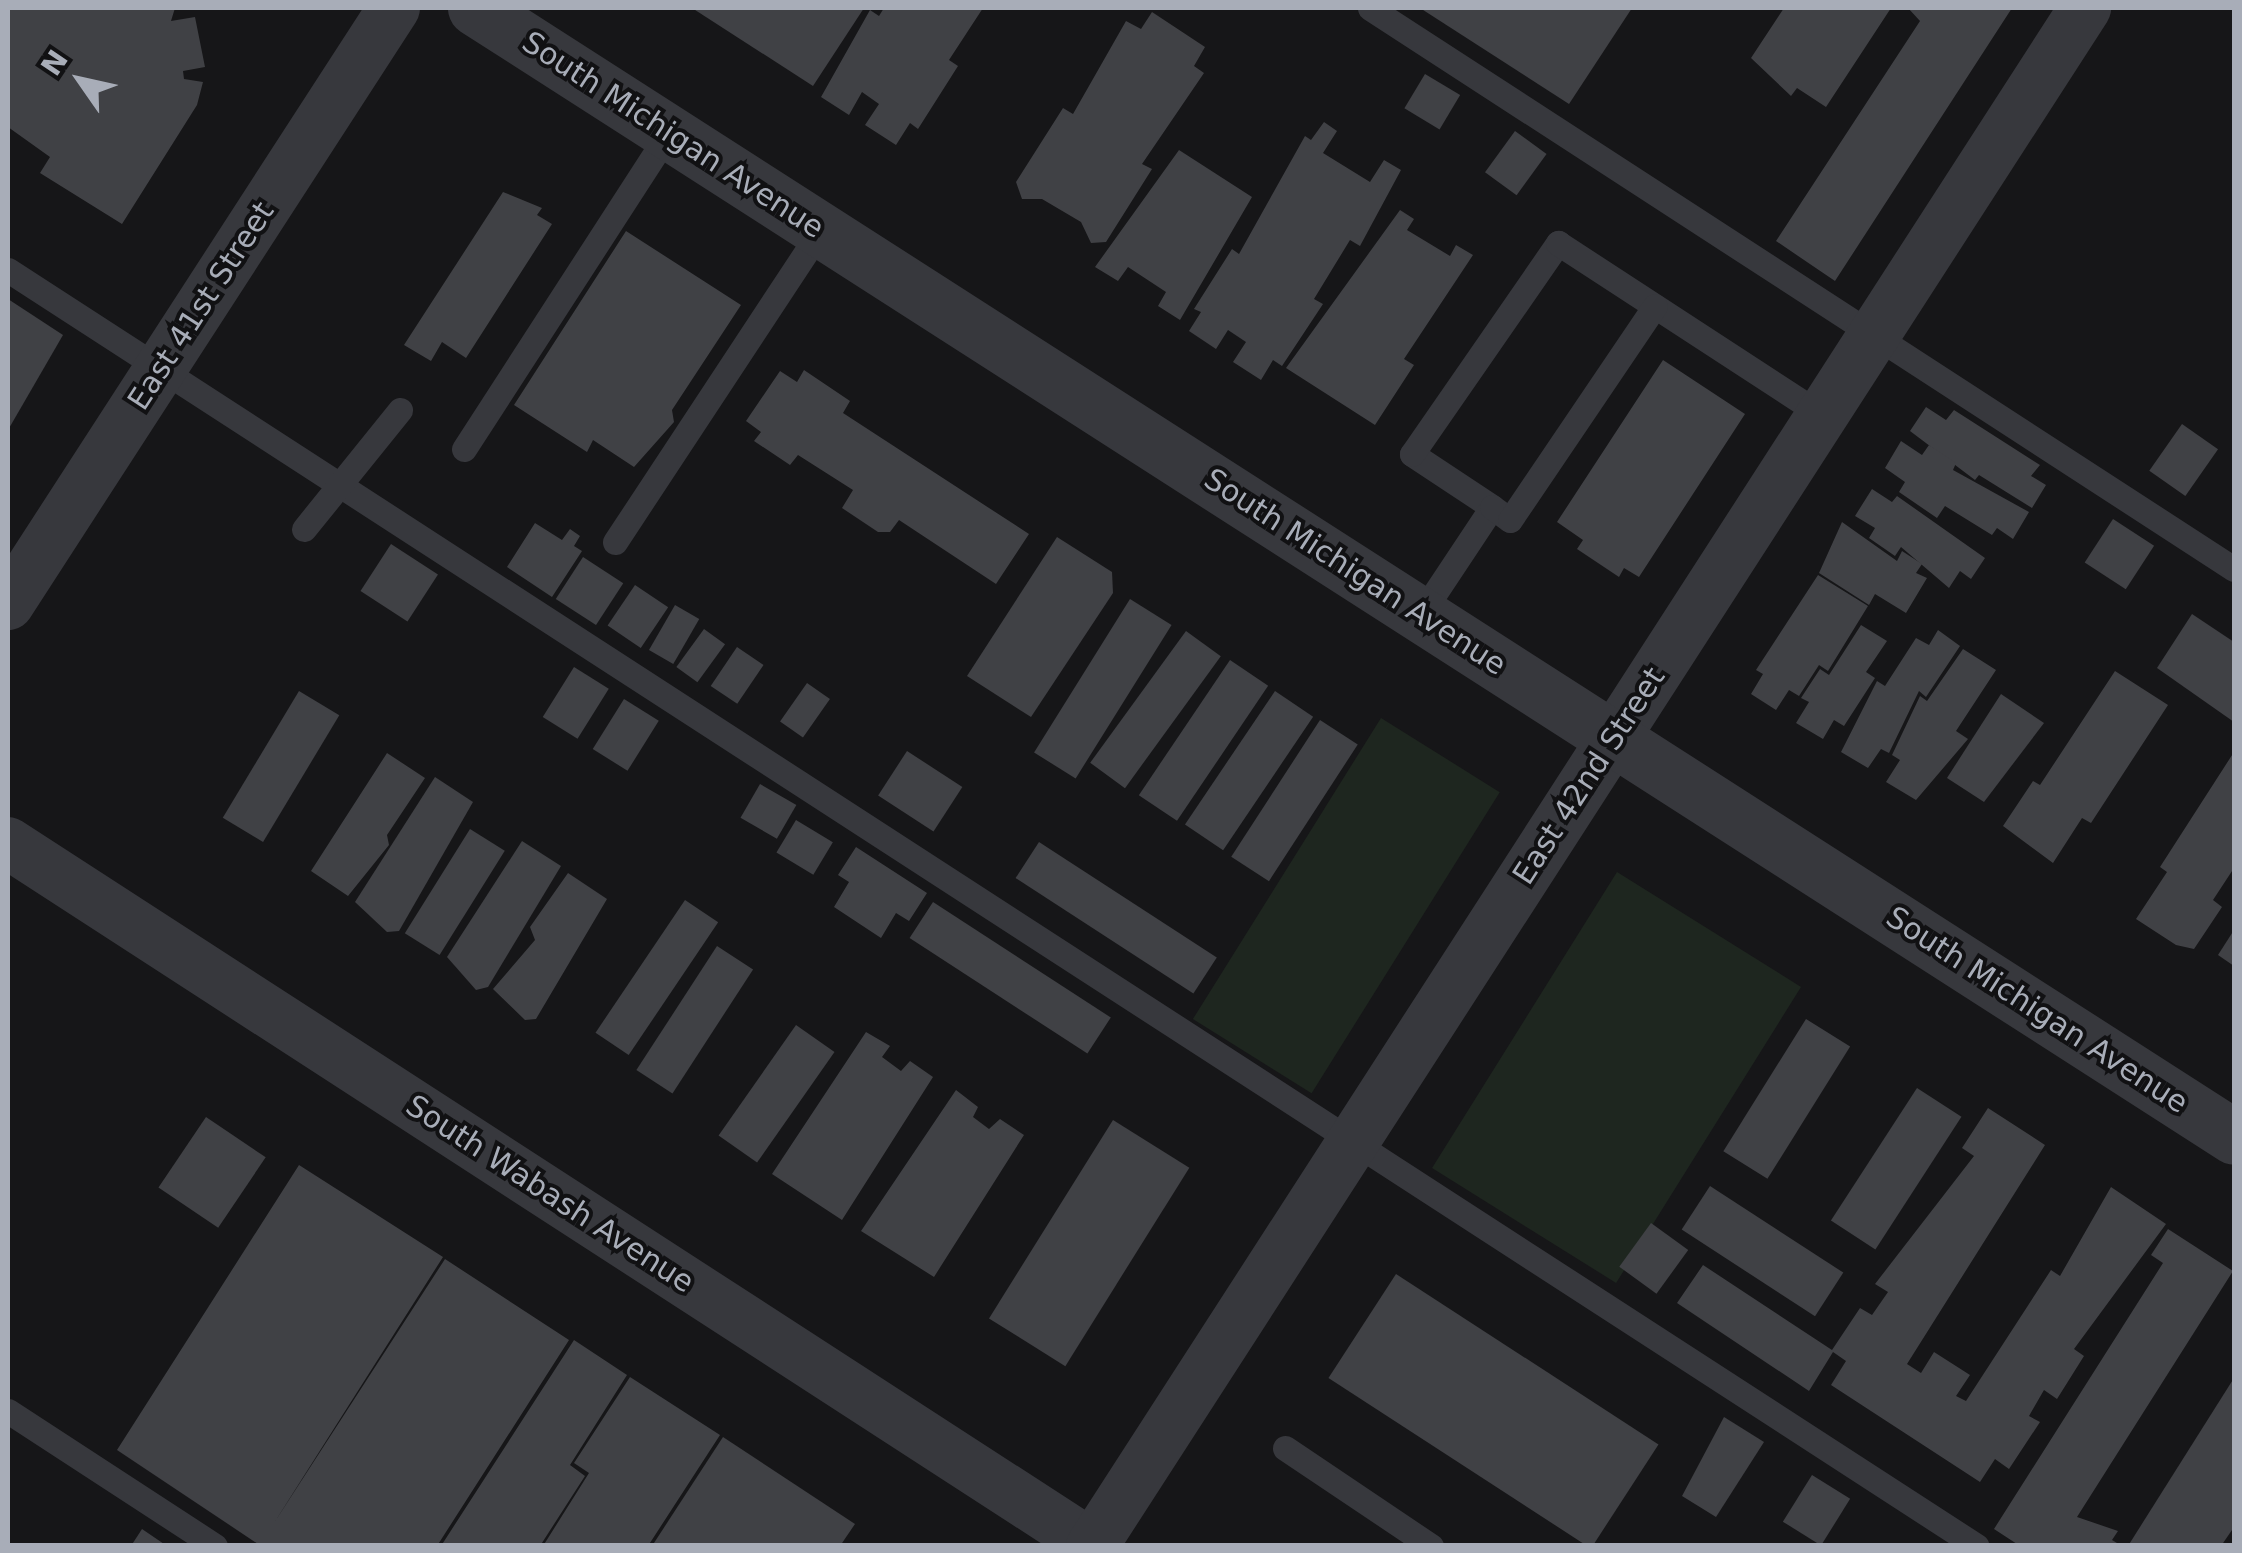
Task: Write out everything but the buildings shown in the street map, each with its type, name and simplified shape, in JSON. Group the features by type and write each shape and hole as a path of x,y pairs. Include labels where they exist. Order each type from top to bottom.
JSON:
{"street":[{"name":"East 41st Street","path":"8,604 394,8"},
{"name":"South Michigan Avenue","path":"475,8 2234,1137"},
{"name":"East 42nd Street","path":"1093,1545 2085,8"},
{"name":"South Wabash Avenue","path":"8,843 1093,1545"}],"lane":[{"path":"1370,8 2234,569"},
{"path":"464,450 669,132"},
{"path":"615,542 821,229"},
{"path":"1655,306 1510,520 1412,454 1558,243 1655,306 1822,415"},
{"path":"8,270 1977,1546"},
{"path":"304,528 342,487 400,410"},
{"path":"1421,614 1492,508"},
{"path":"8,1411 215,1546"},
{"path":"1285,1448 1431,1546"}],"shaded area":[{"path":"1381,718 1500,792 1312,1093 1193,1019"},
{"path":"1617,872 1801,987 1616,1283 1432,1168"}]}
